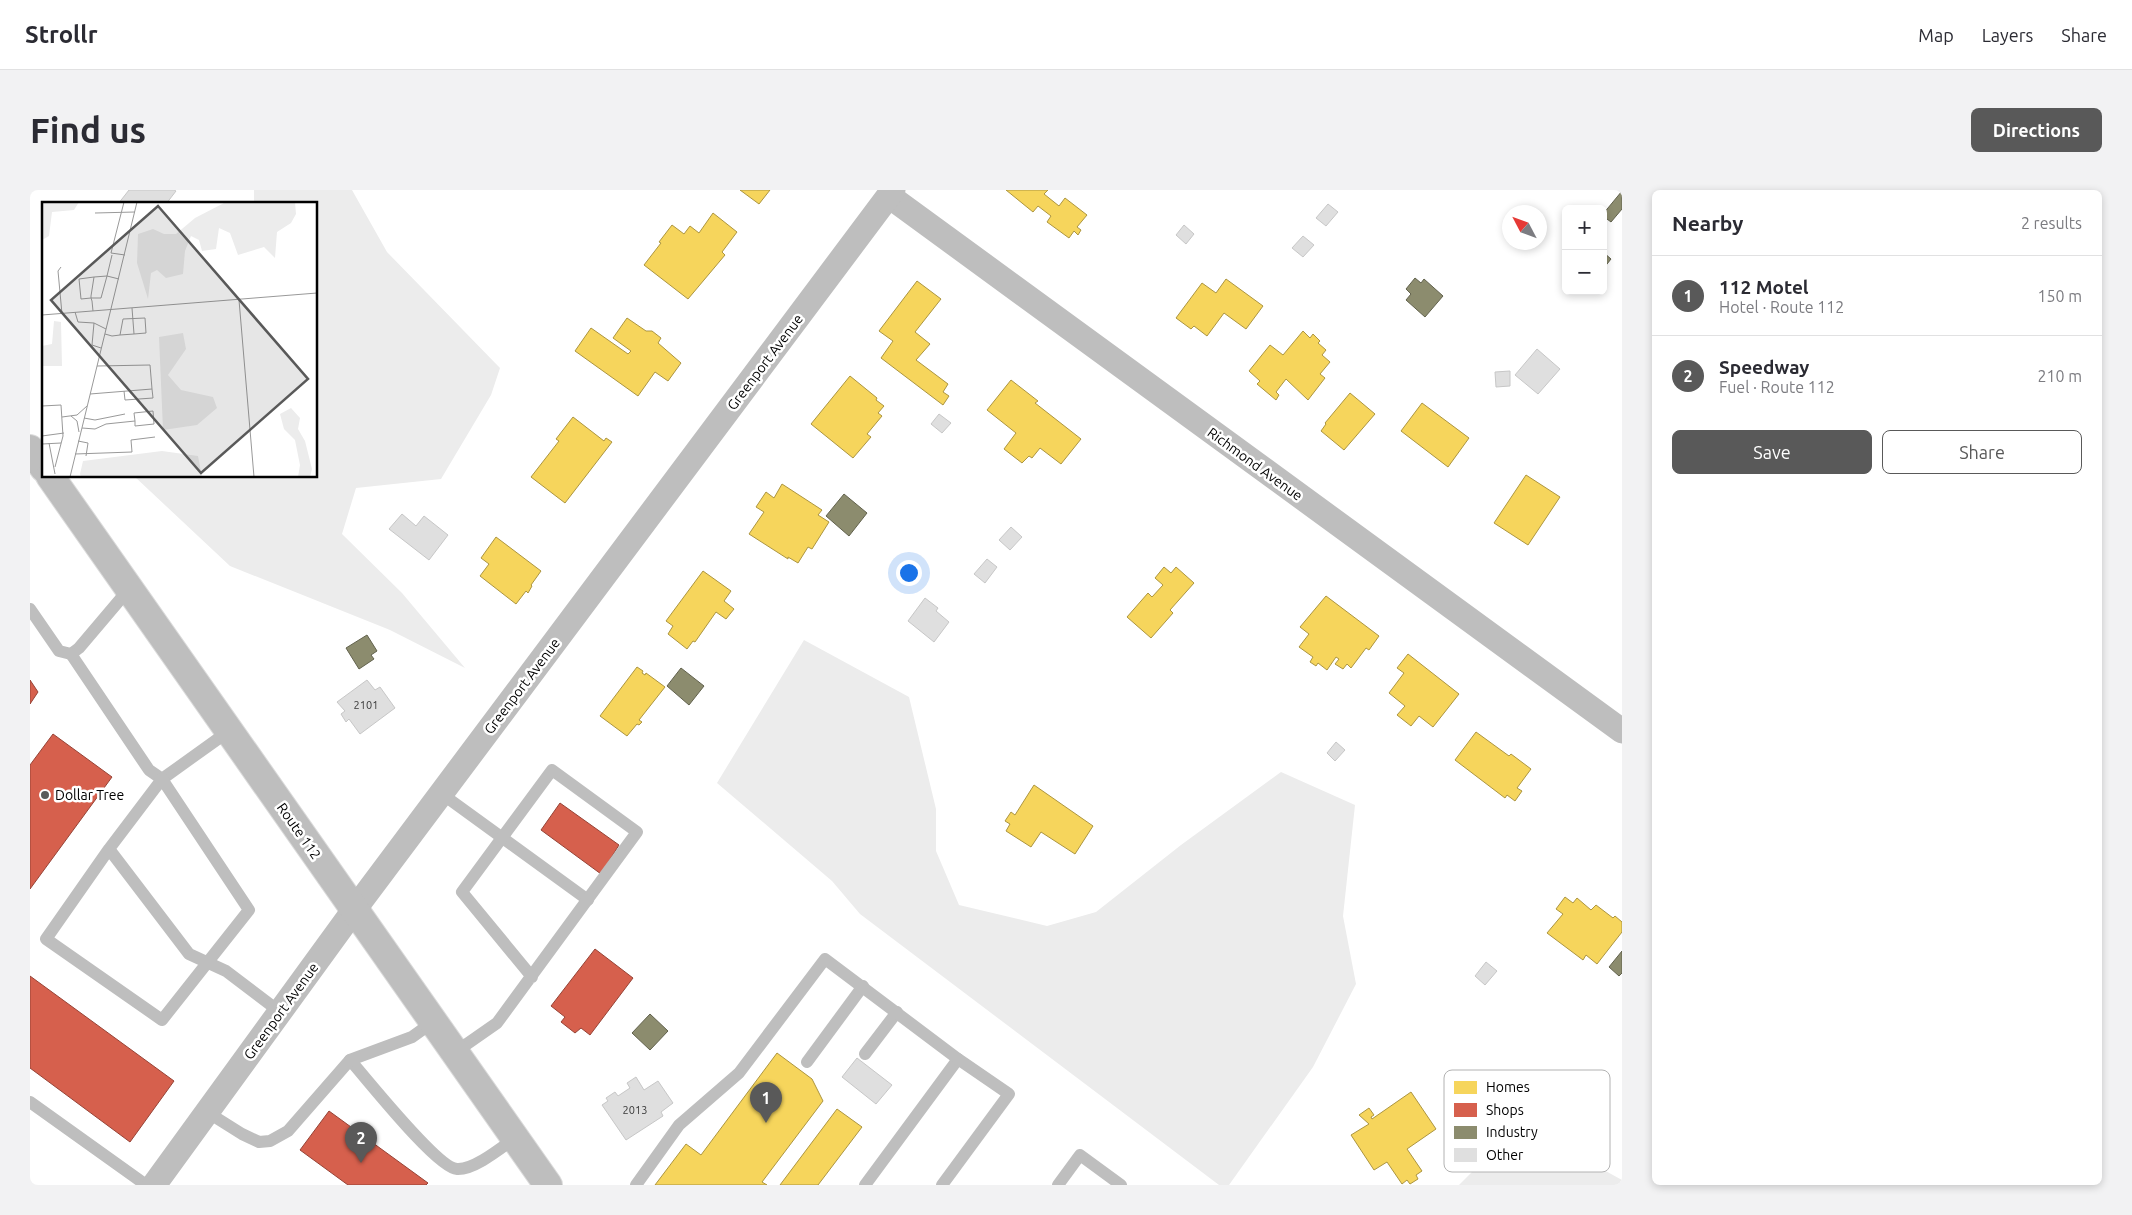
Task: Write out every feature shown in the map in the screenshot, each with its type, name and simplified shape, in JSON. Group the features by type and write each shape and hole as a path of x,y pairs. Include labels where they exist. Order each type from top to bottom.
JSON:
{"main road":[{"path":"30,448 42,465"},
{"name":"Route 112","path":"51,478 548,1185"}],"street":[{"name":"Richmond Avenue","path":"891,193 1622,731"},
{"name":"Greenport Avenue","path":"154,1185 354,910 891,193"}],"lane":[{"path":"71,654 79,648 129,589"},
{"path":"30,609 59,651 71,654 149,770 162,779 249,910 162,1020 46,939 109,849 162,779 229,731"},
{"path":"454,1052 497,1023 532,977 637,832 552,770 462,892 532,977"},
{"path":"442,794 588,900"},
{"path":"109,849 189,954 226,972 280,1012"},
{"path":"636,1185 680,1125 739,1073 825,958 958,1059 1009,1094 942,1185"},
{"path":"807,1062 863,986"},
{"path":"866,1054 897,1012"},
{"path":"207,1112 242,1134 259,1142 270,1140 288,1131 350,1060 412,1037 434,1022"},
{"path":"865,1185 958,1059"},
{"path":"350,1060 433,1154 455,1169 466,1168 515,1138"},
{"path":"30,1102 146,1185"},
{"path":"1058,1185 1080,1155 1121,1185"}],"shaded area":[{"path":"254,190 352,190 387,252 500,368 491,395 441,479 356,488 342,534 402,593 465,668 390,630 230,566 136,478 318,478 318,202 254,202"},
{"path":"804,640 909,697 936,809 936,851 959,905 1047,926 1096,912 1181,845 1281,772 1355,805 1343,916 1356,984 1313,1067 1229,1185 1219,1185 860,914 832,881 717,783"},
{"path":"1472,1172 1607,1172 1622,1180 1622,1185 1459,1185"}],"building: Homes":[{"path":"740,190 770,190 759,204"},
{"path":"1006,190 1048,190 1044,194 1059,206 1065,198 1087,215 1077,227 1081,230 1078,235 1074,231 1069,238 1047,222 1051,216 1038,206 1033,212"},
{"path":"713,213 737,232 722,252 725,255 688,299 644,265 672,225 684,234 690,226 699,233"},
{"path":"1226,279 1263,306 1246,329 1224,313 1207,336 1194,326 1191,329 1176,318 1202,283 1216,293"},
{"path":"917,281 941,299 915,332 930,344 916,360 948,384 943,392 949,396 943,405 881,358 893,341 879,331"},
{"path":"627,318 646,331 652,331 661,338 658,343 681,363 668,381 655,372 638,396 575,351 591,328 628,354 631,351 613,338"},
{"path":"1303,331 1310,338 1313,334 1320,341 1318,343 1326,350 1322,355 1330,362 1320,374 1325,378 1308,400 1286,379 1276,392 1279,395 1276,400 1257,384 1260,381 1249,371 1270,345 1283,355"},
{"path":"850,376 884,406 878,413 882,416 867,434 871,437 853,458 811,424"},
{"path":"1011,380 1038,401 1035,403 1081,439 1061,464 1040,448 1032,458 1029,456 1022,463 1004,449 1016,433 987,410"},
{"path":"1350,393 1375,414 1344,450 1321,431 1325,423"},
{"path":"1422,403 1469,438 1448,467 1401,431"},
{"path":"573,417 604,441 606,438 612,442 565,503 531,477 559,441 556,439"},
{"path":"1526,475 1560,497 1528,545 1494,523"},
{"path":"782,484 822,510 818,515 829,522 812,549 808,547 798,563 788,557 788,559 749,534 764,512 756,507 766,492 774,498"},
{"path":"496,537 541,571 528,593 526,591 516,604 480,576 489,564 481,558"},
{"path":"1164,567 1171,573 1176,567 1194,583 1170,610 1173,613 1151,638 1127,617 1148,593 1152,597 1163,585 1155,578"},
{"path":"703,571 731,591 724,601 734,609 726,619 716,612 695,642 693,641 687,649 668,634 673,626 666,621"},
{"path":"1326,596 1379,636 1369,650 1366,648 1351,668 1347,664 1343,669 1335,664 1339,659 1336,657 1327,670 1318,663 1316,666 1310,662 1313,657 1299,647 1309,634 1300,627"},
{"path":"1408,654 1459,694 1433,727 1419,716 1411,726 1397,715 1405,706 1389,693 1404,673 1397,668"},
{"path":"637,667 643,671 642,673 645,675 646,673 665,687 639,720 642,722 639,725 637,724 627,736 600,716"},
{"path":"1476,732 1531,769 1517,788 1522,791 1515,801 1507,795 1505,798 1455,760"},
{"path":"1034,785 1093,826 1075,854 1041,832 1031,847 1006,831 1010,824 1005,821 1011,812 1015,815"},
{"path":"1565,897 1573,903 1577,898 1591,910 1596,905 1613,918 1615,916 1622,922 1622,932 1597,964 1586,955 1583,960 1547,933 1563,914 1556,909"},
{"path":"777,1053 812,1079 823,1101 762,1182 767,1185 655,1185 686,1144 701,1155"},
{"path":"1411,1092 1436,1129 1407,1149 1422,1171 1416,1175 1418,1179 1410,1184 1407,1180 1402,1184 1387,1162 1374,1170 1351,1135 1369,1124 1359,1115 1369,1108 1374,1115 1371,1117 1372,1119"},
{"path":"837,1109 862,1127 818,1185 780,1185"}],"building: Shops":[{"path":"30,680 38,692 30,704"},
{"path":"53,734 112,777 30,889 30,765"},
{"path":"560,803 619,845 601,874 541,830"},
{"path":"595,949 633,978 590,1035 581,1028 575,1033 561,1022 565,1017 551,1006"},
{"path":"30,976 174,1081 130,1142 30,1068"},
{"path":"329,1111 428,1183 426,1185 348,1185 300,1150"}],"building: Industry":[{"path":"1622,191 1622,209 1611,222 1607,219 1607,209"},
{"path":"1607,256 1611,259 1607,264"},
{"path":"1415,278 1421,283 1424,279 1443,296 1425,317 1406,300 1411,294 1406,289"},
{"path":"844,494 867,513 849,536 826,516"},
{"path":"367,635 377,651 371,655 374,659 359,669 346,648"},
{"path":"681,668 704,686 689,705 667,686"},
{"path":"1622,951 1622,973 1619,976 1609,967"},
{"path":"650,1014 668,1031 650,1050 632,1033"}],"building: Other":[{"path":"129,190 176,191 168,202 120,202"},
{"path":"1328,204 1338,212 1326,226 1316,218"},
{"path":"1184,225 1194,234 1186,244 1176,235"},
{"path":"1303,236 1314,245 1303,257 1292,248"},
{"path":"1537,349 1560,369 1538,394 1515,375"},
{"path":"1510,371 1510,386 1496,387 1495,372"},
{"path":"939,414 951,423 942,433 931,424"},
{"path":"402,514 416,526 424,516 448,535 429,560 389,529"},
{"path":"1011,527 1022,537 1010,550 999,540"},
{"path":"987,559 997,567 985,583 974,574"},
{"path":"925,598 938,608 936,611 949,622 934,642 908,621"},
{"path":"367,680 375,690 380,687 395,708 360,734 349,719 346,722 341,714 345,711 337,702"},
{"path":"1336,742 1345,750 1335,761 1327,753"},
{"path":"1486,962 1497,971 1485,985 1475,976"},
{"path":"857,1058 892,1085 876,1104 842,1077"},
{"path":"636,1077 644,1090 658,1081 673,1103 661,1112 663,1116 626,1140 602,1105 608,1101 606,1098 615,1092 618,1096 630,1088 627,1083"}],"place":[{"name":"Dollar Tree","path":"45,795"},
{"name":"112 Motel","path":"766,1123"},
{"name":"Speedway","path":"361,1163"}]}
